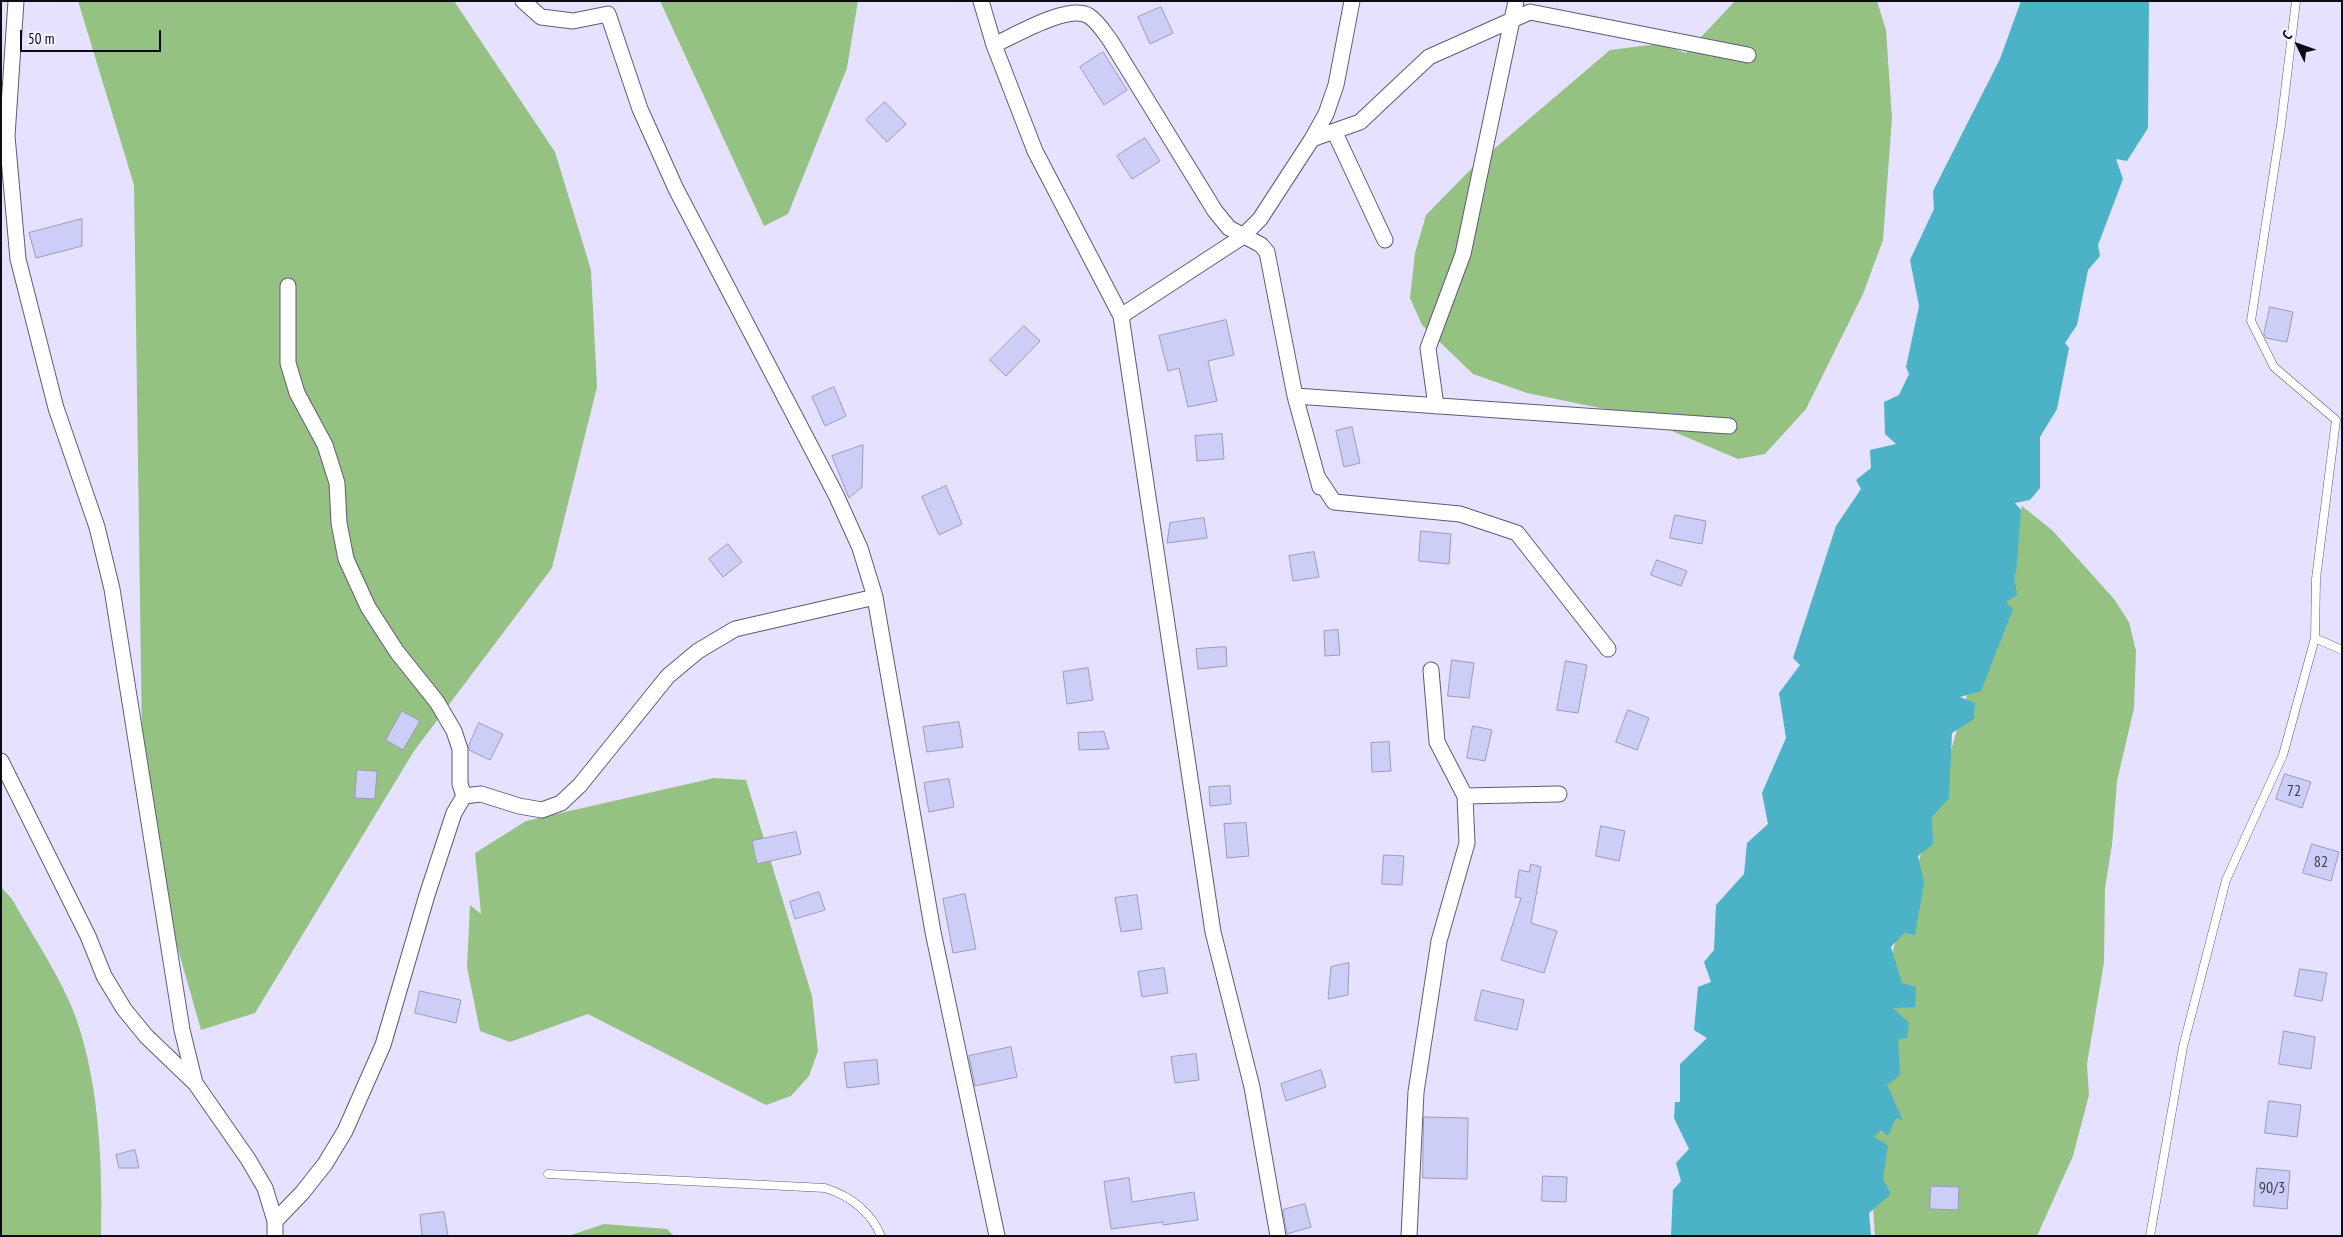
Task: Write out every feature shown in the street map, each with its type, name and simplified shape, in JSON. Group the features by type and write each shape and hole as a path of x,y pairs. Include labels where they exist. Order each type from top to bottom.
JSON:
{"street":[{"path":"16,1 8,136 18,259 56,408 97,527 112,589 182,1030 195,1083"},
{"path":"523,1 541,17 573,21 608,14 640,109 676,188 836,496 860,548 876,597 933,932 997,1236"},
{"path":"981,1 994,45 1035,151 1121,316 1213,932 1252,1087 1278,1236"},
{"path":"1121,316 1242,237 1260,219 1326,114 1336,85 1352,1"},
{"path":"1436,406 1428,348 1462,254 1516,1"},
{"path":"994,45 1059,15 1073,12 1088,15 1098,24 1110,40 1214,211 1229,228 1242,237 1261,245 1267,252 1295,396 1318,482 1334,502 1460,514 1517,532 1608,649"},
{"path":"1312,139 1360,122 1429,58 1530,12 1748,55"},
{"path":"1335,132 1385,240"},
{"path":"275,1228 325,1164 345,1131 383,1045 427,896 454,813 464,796 460,784 460,749 454,731 437,702 397,652 368,607 346,559 339,523 337,482 325,445 297,393 288,363 288,286"},
{"path":"1295,396 1729,426"},
{"path":"464,796 481,794 519,806 542,810 560,803 580,786 668,676 698,651 735,630 876,597"},
{"path":"1409,1236 1416,1092 1439,941 1467,843 1465,796 1438,742 1431,670"},
{"path":"1,761 88,936 104,976 124,1010 146,1036 195,1083 248,1159 265,1188 275,1228"},
{"path":"1465,796 1559,794"}],"lane":[{"path":"2150,1236 2183,1047 2226,880 2283,755 2315,638 2316,579 2336,420 2274,367 2251,321 2281,125 2296,1"},
{"path":"2315,638 2342,650"},
{"path":"548,1174 825,1188 841,1193 855,1202 869,1215 881,1236"}],"green space":[{"path":"78,1 454,1 555,152 591,270 597,387 552,568 414,751 255,1013 201,1030 151,854 142,741 134,185"},
{"path":"660,1 858,1 847,68 788,214 764,226"},
{"path":"1735,1 1877,1 1886,30 1892,118 1883,240 1863,294 1806,409 1765,454 1738,459 1634,415 1527,393 1473,374 1422,325 1410,298 1415,253 1426,215 1474,166 1610,50 1658,44 1686,53"},
{"path":"2022,506 2052,530 2114,599 2129,622 2136,651 2134,708 2117,781 2112,845 2105,888 2104,962 2087,1064 2089,1095 2073,1156 2037,1236 1875,1236 1862,1057"},
{"path":"714,778 746,780 812,996 818,1051 809,1076 791,1096 766,1105 588,1014 510,1042 480,1031 467,967 470,905 481,914 475,853 526,821"},
{"path":"1,887 12,899 50,963 70,1003 80,1029 93,1087 97,1117 100,1148 101,1236 1,1236"},
{"path":"604,1224 667,1229 674,1236 568,1236"}],"water":[{"path":"2021,1 2149,1 2148,128 2127,161 2116,159 2123,179 2098,245 2100,256 2088,270 2077,325 2065,343 2069,348 2057,409 2040,437 2040,488 2030,500 2015,503 2021,510 2016,573 2014,575 2017,595 2006,602 2013,609 1981,691 1960,697 1975,703 1974,719 1952,733 1949,798 1932,817 1933,844 1918,856 1924,883 1915,935 1904,933 1891,947 1902,983 1916,987 1915,1007 1893,1008 1909,1023 1907,1038 1898,1039 1900,1075 1887,1085 1903,1120 1896,1118 1888,1136 1881,1130 1874,1137 1888,1145 1883,1179 1891,1194 1869,1213 1871,1236 1671,1236 1673,1190 1681,1181 1676,1163 1689,1149 1674,1118 1675,1102 1680,1102 1680,1064 1707,1038 1694,1030 1698,987 1711,982 1704,962 1714,950 1716,905 1744,874 1747,843 1768,824 1762,793 1786,738 1779,693 1800,665 1793,658 1836,526 1861,489 1856,480 1871,468 1870,450 1896,444 1885,434 1884,402 1899,395 1909,374 1906,367 1919,306 1910,260 1934,209 1933,191 2000,59"}],"building":[{"path":"1161,7 1173,33 1150,44 1138,17"},
{"path":"1103,52 1127,90 1104,105 1080,67"},
{"path":"885,102 906,124 887,142 866,120"},
{"path":"1145,138 1160,161 1132,179 1117,156"},
{"path":"82,219 82,246 36,258 29,233"},
{"path":"2270,307 2293,312 2287,342 2266,338 2264,334"},
{"path":"1226,320 1234,355 1208,361 1217,401 1188,407 1179,368 1168,371 1159,336"},
{"path":"1024,326 1040,341 1006,376 990,360"},
{"path":"834,387 846,416 825,426 812,397"},
{"path":"1352,427 1360,463 1344,467 1336,431"},
{"path":"1222,434 1224,459 1197,461 1195,436"},
{"path":"863,445 862,487 849,498 832,456"},
{"path":"946,486 962,524 939,535 922,497"},
{"path":"1675,515 1706,521 1702,544 1670,538"},
{"path":"1204,518 1207,538 1167,543 1170,523"},
{"path":"1421,531 1451,534 1449,564 1419,561"},
{"path":"728,544 742,562 723,577 709,559"},
{"path":"1314,552 1319,577 1293,581 1289,556"},
{"path":"1657,560 1687,571 1681,586 1651,575"},
{"path":"1338,630 1340,655 1325,656 1324,631"},
{"path":"1226,647 1227,666 1198,669 1196,649"},
{"path":"1452,660 1474,663 1469,698 1448,696"},
{"path":"1566,661 1587,665 1578,713 1557,710"},
{"path":"1088,668 1093,700 1067,704 1063,672"},
{"path":"1628,710 1649,718 1637,750 1616,742"},
{"path":"402,711 420,721 403,750 386,740"},
{"path":"959,722 963,747 927,752 923,727"},
{"path":"479,723 503,734 490,760 469,750 469,745"},
{"path":"1473,726 1492,730 1485,761 1467,758"},
{"path":"1104,732 1109,749 1079,750 1078,733"},
{"path":"1389,742 1391,771 1372,772 1371,743"},
{"path":"357,770 377,771 375,799 355,798"},
{"path":"2285,774 2311,782 2302,808 2276,799"},
{"path":"949,779 954,807 929,812 924,783"},
{"path":"1230,786 1231,804 1210,806 1209,787"},
{"path":"1246,823 1249,856 1227,858 1224,824"},
{"path":"1601,826 1625,831 1619,861 1596,856"},
{"path":"796,832 801,854 757,864 752,841"},
{"path":"2312,844 2339,852 2331,881 2303,873"},
{"path":"1384,855 1404,856 1402,885 1382,884"},
{"path":"1531,864 1541,867 1531,923 1557,931 1544,973 1501,960 1521,898 1515,897 1519,870 1529,872"},
{"path":"819,892 825,910 795,919 790,902"},
{"path":"965,894 976,949 953,953 943,899"},
{"path":"1137,895 1142,929 1121,932 1115,898"},
{"path":"1349,963 1348,995 1328,999 1331,967"},
{"path":"1164,968 1168,993 1142,997 1138,972"},
{"path":"2300,969 2327,973 2322,1001 2295,996"},
{"path":"1482,990 1524,1000 1517,1030 1475,1020"},
{"path":"420,991 461,1000 456,1023 415,1013"},
{"path":"2284,1031 2315,1037 2311,1069 2279,1064"},
{"path":"1011,1047 1017,1077 975,1086 969,1056"},
{"path":"1196,1054 1199,1080 1175,1083 1171,1057"},
{"path":"877,1060 879,1084 847,1088 844,1063"},
{"path":"1321,1070 1326,1087 1286,1101 1281,1084"},
{"path":"2269,1101 2301,1105 2297,1137 2265,1133"},
{"path":"1424,1117 1468,1118 1467,1179 1423,1178"},
{"path":"135,1150 139,1168 119,1168 116,1155"},
{"path":"2257,1168 2290,1171 2287,1209 2254,1206"},
{"path":"1543,1176 1567,1177 1566,1202 1542,1201"},
{"path":"1129,1178 1132,1202 1194,1192 1198,1220 1163,1225 1163,1222 1111,1229 1104,1182"},
{"path":"1931,1186 1959,1187 1958,1210 1930,1209"},
{"path":"1305,1204 1311,1227 1287,1234 1283,1210"},
{"path":"444,1212 448,1236 422,1236 420,1215"}]}
